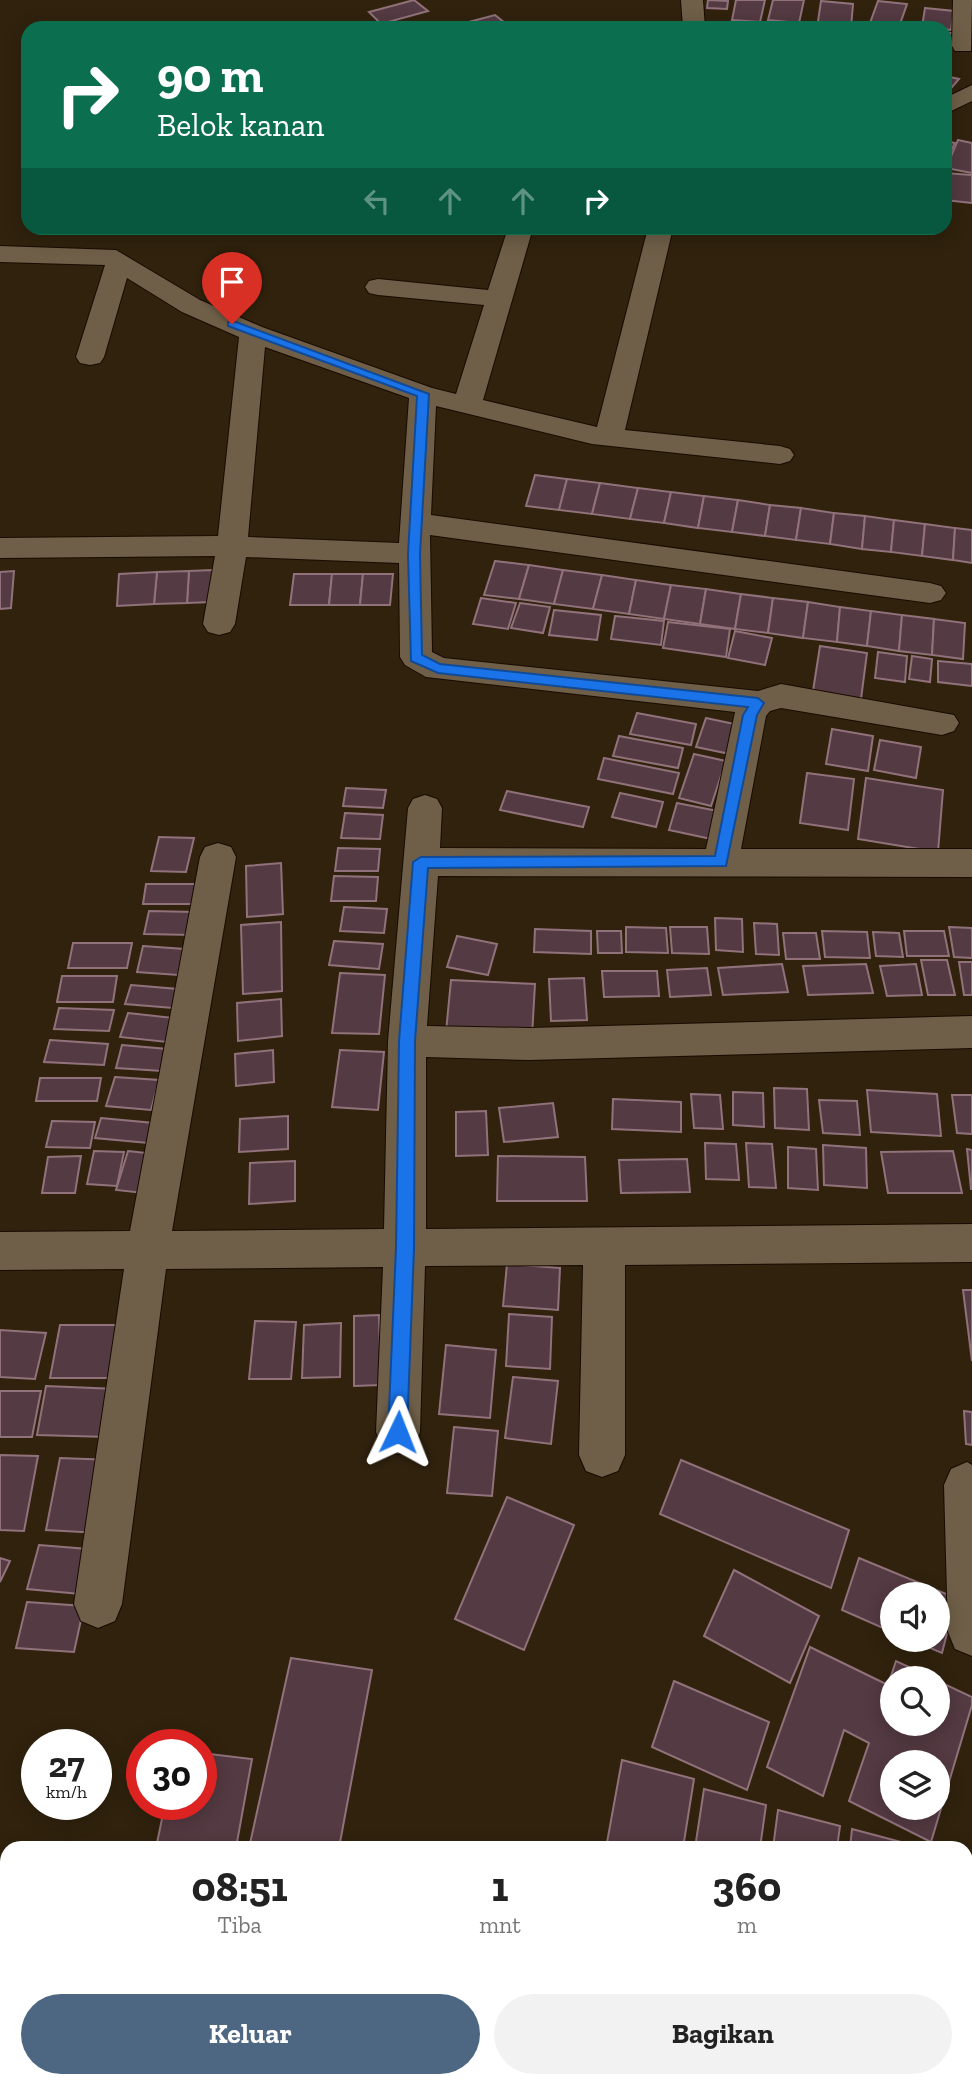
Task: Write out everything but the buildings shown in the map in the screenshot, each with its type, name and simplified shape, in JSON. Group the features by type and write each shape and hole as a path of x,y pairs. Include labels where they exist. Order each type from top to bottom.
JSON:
{"street":[{"path":"692,0 694,21"},
{"path":"963,46 964,0"},
{"path":"952,103 972,92"},
{"path":"467,405 518,235"},
{"path":"609,436 659,235"},
{"path":"0,254 95,254 119,261 191,306 253,333 423,394 574,432 780,455"},
{"path":"90,357 119,261"},
{"path":"377,287 498,299"},
{"path":"219,624 232,546 253,333"},
{"path":"423,394 414,554 414,648 416,657 424,663 438,668 758,703 781,695 942,723"},
{"path":"416,523 930,593"},
{"path":"0,548 232,546 414,554"},
{"path":"721,862 750,715 758,703"},
{"path":"398,1432 405,1248 407,1041 425,808"},
{"path":"98,1604 148,1250 218,857"},
{"path":"421,862 972,863"},
{"path":"407,1041 529,1044 972,1032"},
{"path":"0,1251 972,1243"},
{"path":"602,1455 604,1244"},
{"path":"967,1485 972,1632"}],"route":[{"path":"232,324 423,394 414,554 414,648 416,657 424,663 438,668 758,703 750,715 721,862 421,862 407,1041 405,1248 398,1432"}]}
